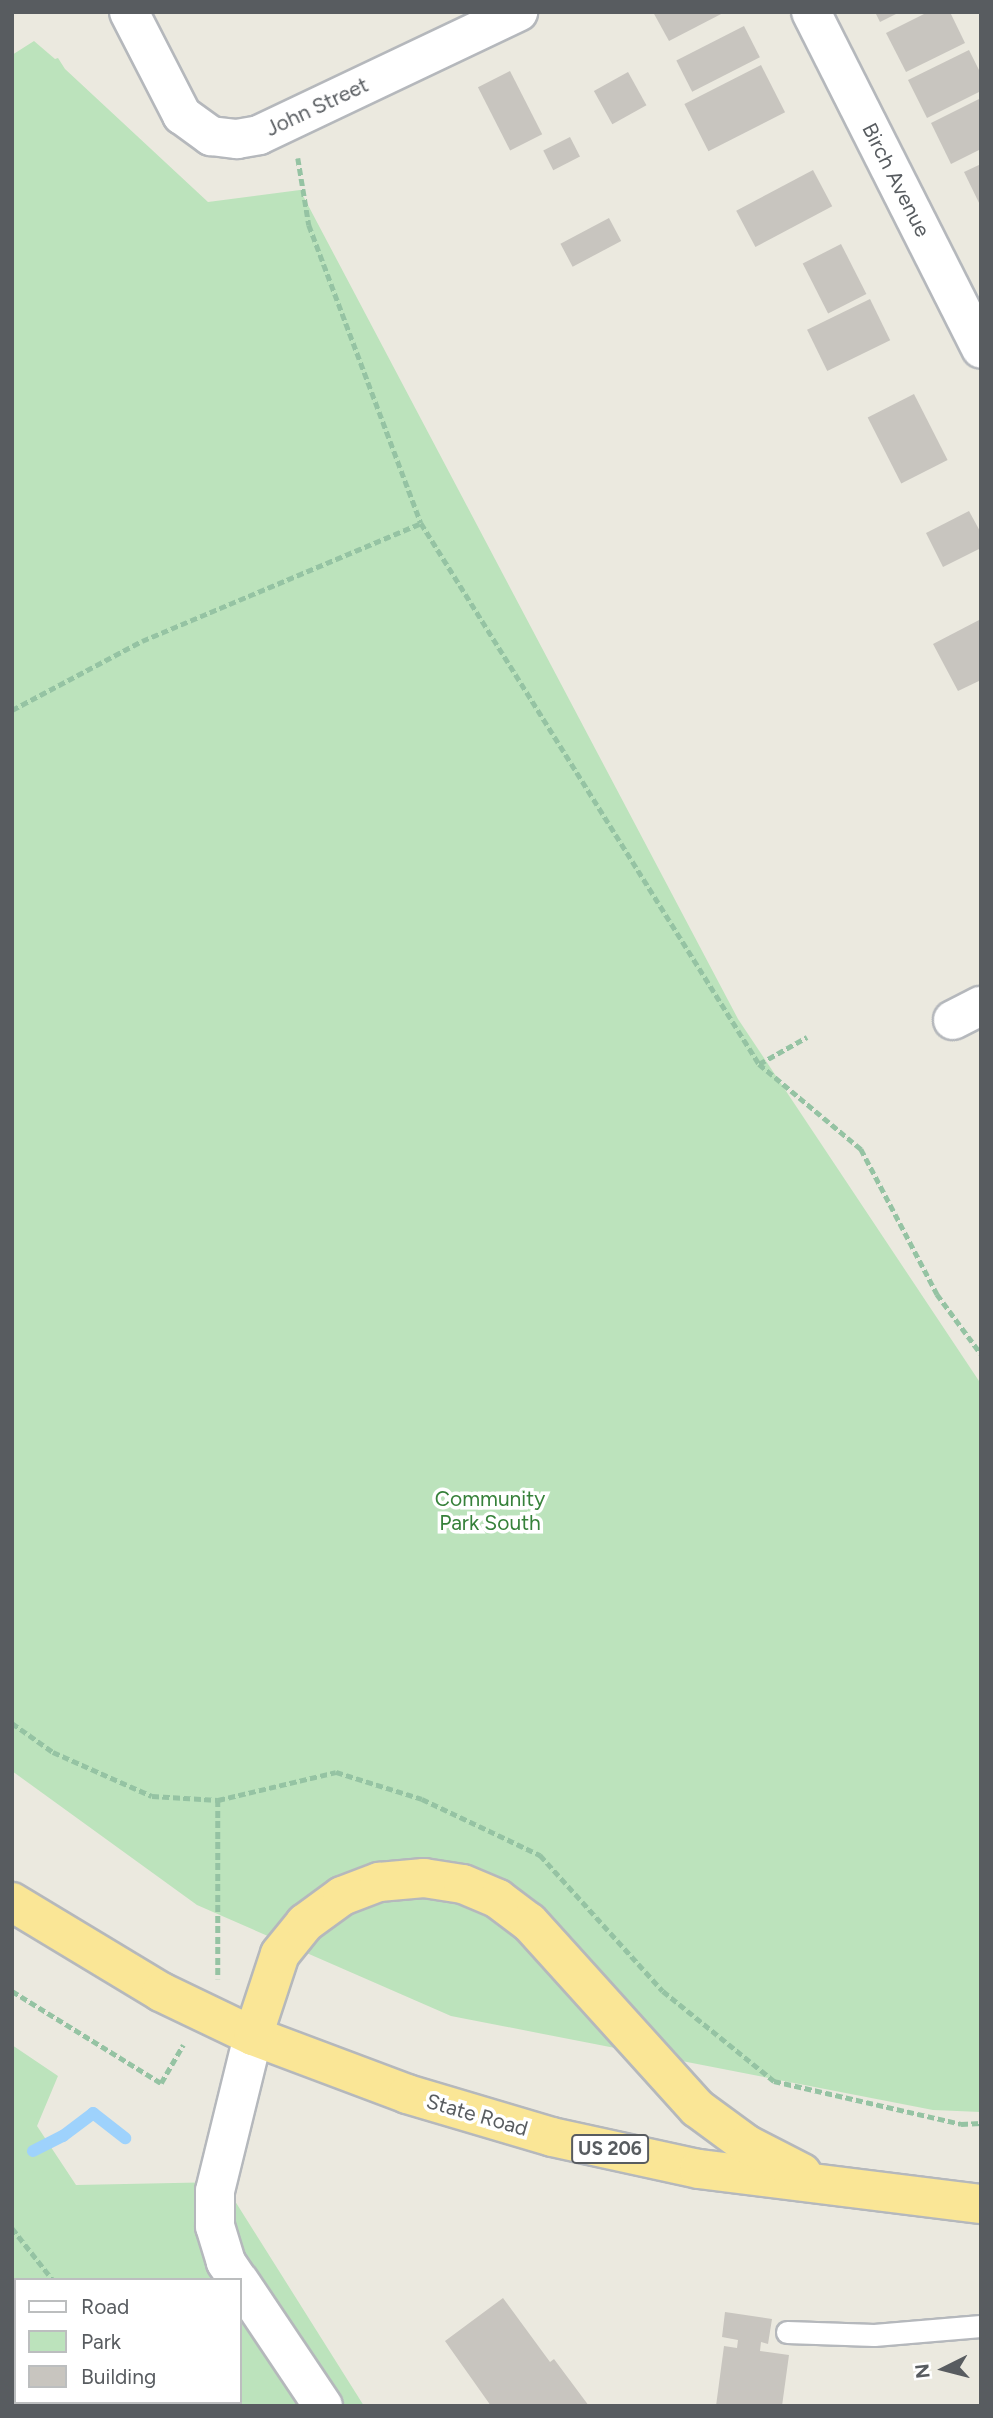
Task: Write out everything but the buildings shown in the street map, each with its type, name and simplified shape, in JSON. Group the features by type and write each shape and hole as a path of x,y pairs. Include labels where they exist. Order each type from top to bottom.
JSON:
{"highway":[{"path":"253,2036 280,1954 305,1923 333,1903 379,1882 424,1878 463,1884 498,1899 529,1922 697,2108 736,2137 800,2172 871,2193"},
{"name":"State Road","path":"12,1902 50,1929 202,2012 253,2036 408,2094 552,2137 699,2169 871,2193 981,2204"}],"street":[{"name":"John Street","path":"129,12 182,115 211,136 260,135 519,12"},
{"name":"Birch Avenue","path":"811,12 981,348"},
{"path":"237,2278 226,2262 215,2226 215,2191 253,2036"},
{"path":"242,2285 323,2406"}],"lane":[{"path":"787,2332 874,2335 981,2326"}],"path":[{"path":"293,119 309,225 421,523 759,1064 861,1149 937,1294 981,1354"},
{"path":"12,709 142,642 421,523"},
{"path":"759,1064 807,1037"},
{"path":"12,1723 53,1752 152,1796 218,1800 336,1772 422,1799 540,1855 663,1991 774,2081 961,2124 981,2123"},
{"path":"12,1991 161,2084 221,1973 218,1800"},
{"path":"12,2228 51,2278"}],"green space":[{"name":"Community Park South","path":"34,41 55,59 58,58 65,69 208,202 300,190 738,1019 981,1384 981,2112 933,2110 451,2016 197,1905 12,1771 12,55"},
{"path":"12,2045 58,2076 37,2126 76,2185 223,2182 364,2406 12,2406"}],"waterway":[{"path":"33,2151 63,2136 93,2113 125,2138"}]}
